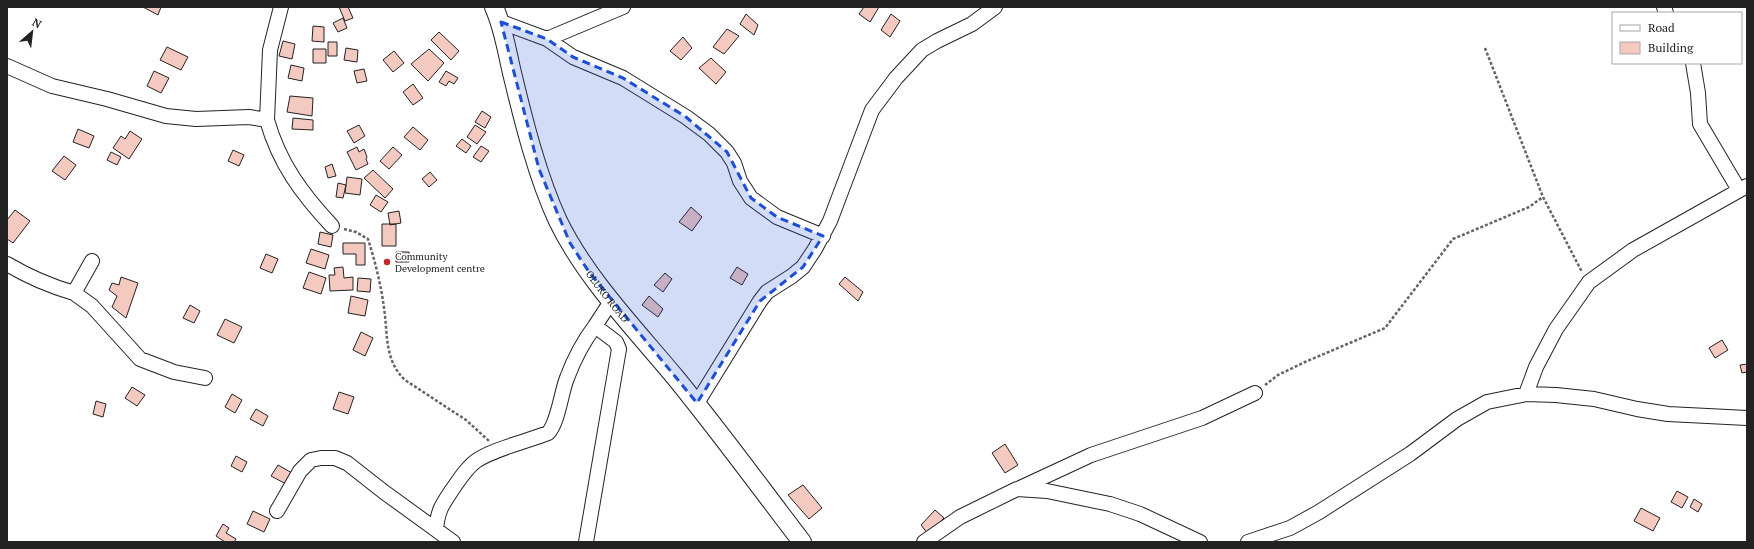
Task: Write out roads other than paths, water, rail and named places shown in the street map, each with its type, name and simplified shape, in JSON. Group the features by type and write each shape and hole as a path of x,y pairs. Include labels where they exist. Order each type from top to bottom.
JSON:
{"main road":[{"name":"OLUKO ROAD","path":"497,14 523,116 539,169 558,219 570,243 588,272 697,403 802,542"}],"street":[{"path":"281,7 270,50 267,120 272,138 290,174 304,196 332,226"},
{"path":"547,39 623,7"},
{"path":"697,403 760,301 767,292 803,267 823,236 872,110 896,78 922,50 937,40 972,24 995,7"},
{"path":"497,14 547,39 573,57 623,78 686,117 709,134 727,152 734,163 740,181 751,198 776,217 823,236"},
{"path":"1526,394 1536,367 1556,329 1589,282 1633,250 1743,188 1700,124 1698,93 1693,64"},
{"path":"7,66 52,86 107,99 166,116 196,119 249,116 267,120"},
{"path":"74,293 92,261"},
{"path":"7,264 27,276 49,286 74,293 92,306 140,359 174,372 205,378"},
{"path":"436,529 438,514 442,505 466,471 476,462 488,454 548,433 553,428 572,364 612,300"},
{"path":"586,542 619,349 616,342 595,326"},
{"path":"924,542 960,517 1017,489 1091,456 1202,418 1255,393"},
{"path":"1248,542 1290,528 1319,512 1410,454 1457,418 1487,402 1526,394 1556,394 1594,399 1637,409 1668,414 1747,418"},
{"path":"277,510 300,471 310,460 335,458 347,463 453,542"},
{"path":"1017,489 1047,491 1110,504 1140,514 1200,542"}],"place":[{"name":"Community Development centre","path":"387,262"}]}
